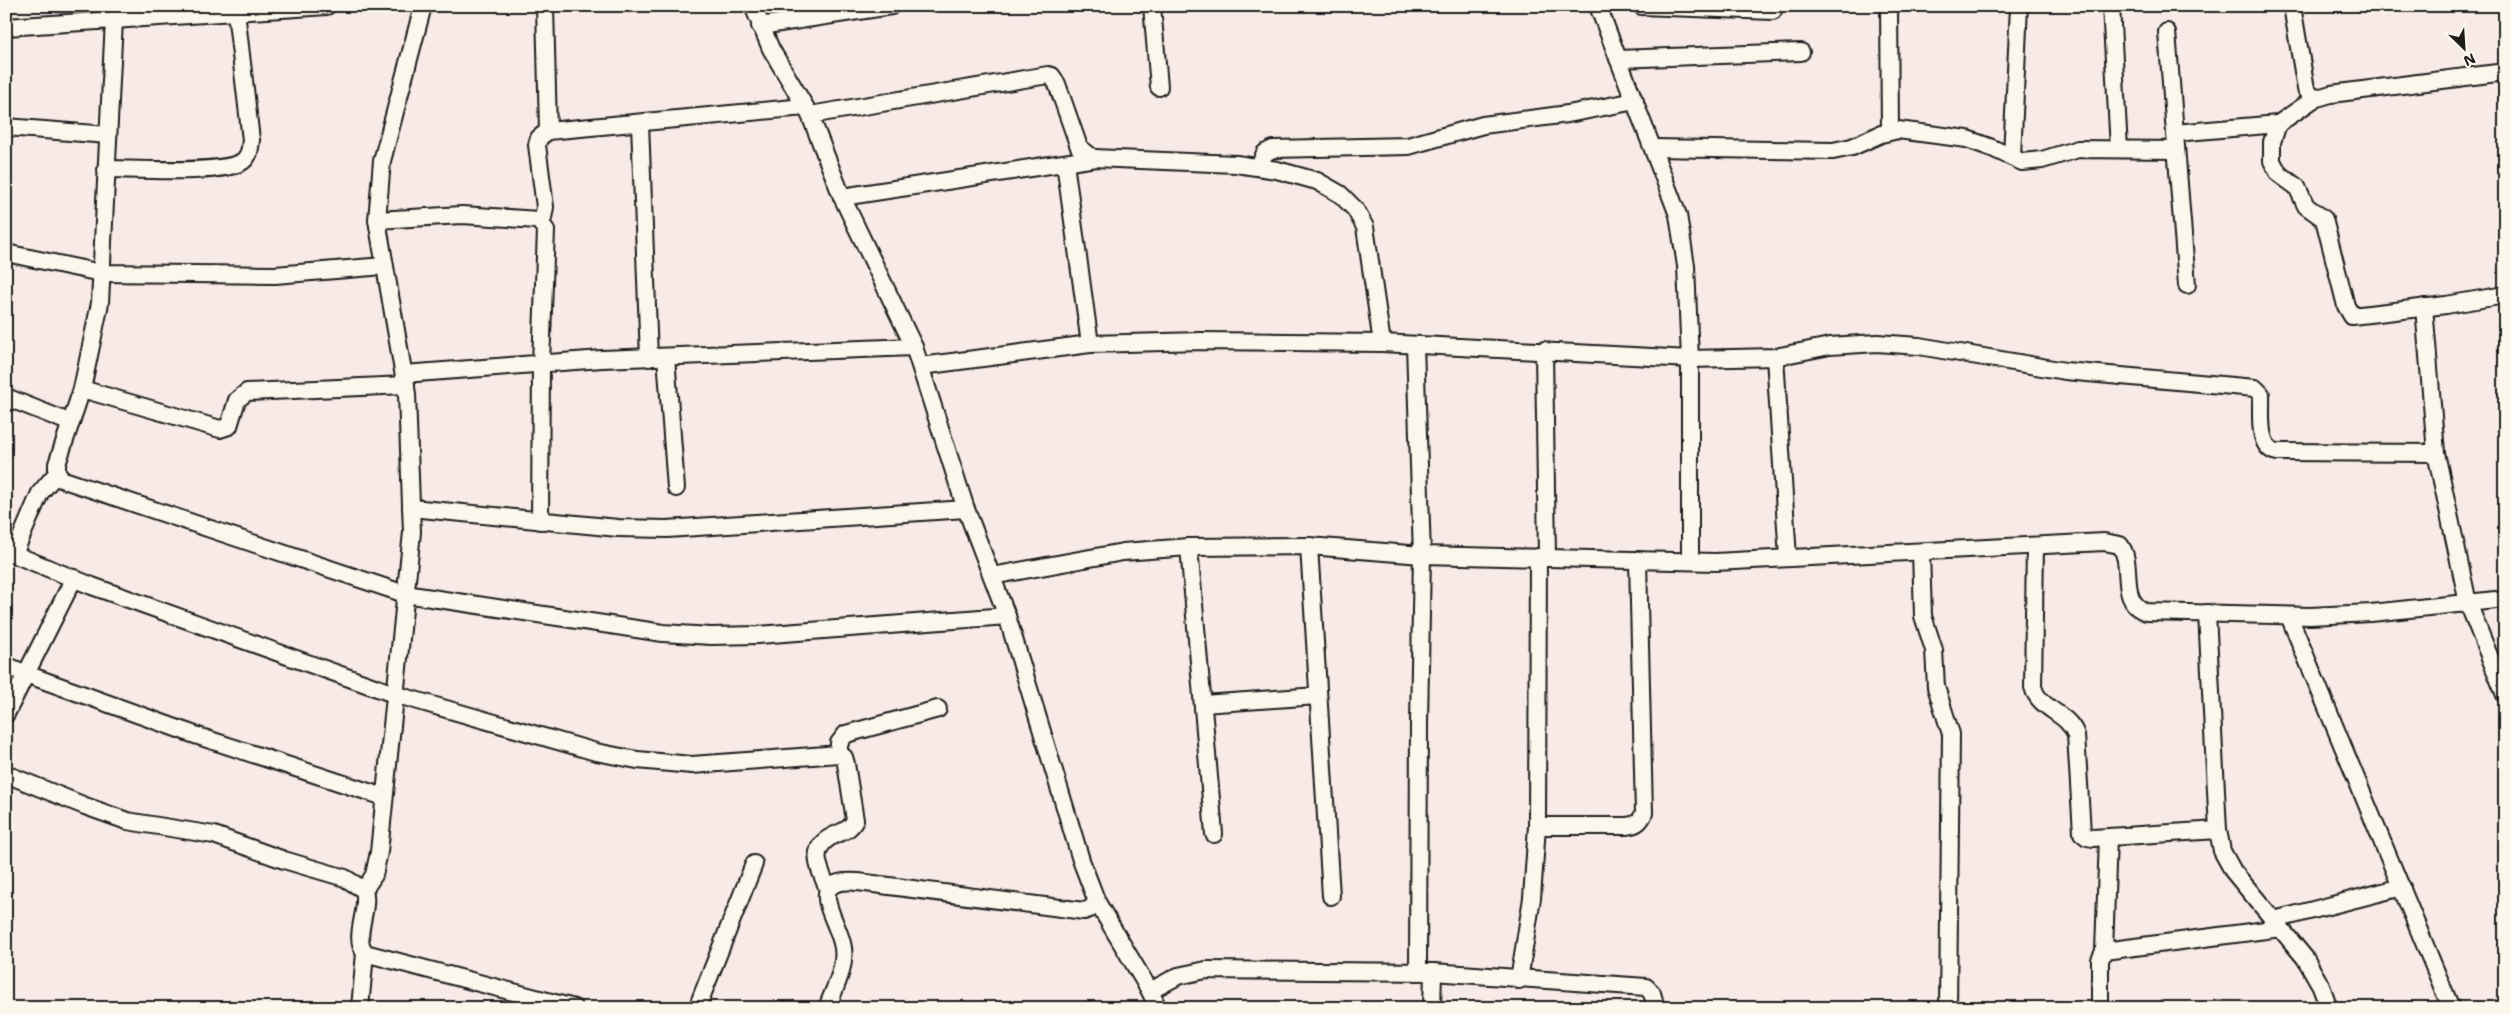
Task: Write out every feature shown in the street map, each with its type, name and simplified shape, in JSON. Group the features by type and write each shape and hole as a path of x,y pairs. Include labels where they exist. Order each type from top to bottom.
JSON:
{"street":[{"path":"6,27 327,6"},
{"path":"364,890 374,875 412,532 405,380 377,220 382,161 422,6"},
{"path":"546,6 548,131"},
{"path":"754,6 760,26 807,111 842,198 922,366 966,509 1007,616 1081,860 1097,902 1150,990 1158,1008"},
{"path":"760,26 891,6"},
{"path":"1152,6 1159,87"},
{"path":"1598,6 1678,215 1686,266 1690,359 1690,561"},
{"path":"1641,6 1773,11"},
{"path":"1889,6 1890,131"},
{"path":"2012,158 2019,6"},
{"path":"2111,6 2119,149"},
{"path":"2292,6 2306,89 2314,99"},
{"path":"106,169 224,169 244,160 249,154 251,140 236,12"},
{"path":"114,20 100,303 82,389 57,464 56,473 40,493 10,552 74,578 394,694 596,752 637,760 692,765 839,754 844,757 846,764 855,820 847,830 828,838 819,848 817,858 828,889"},
{"path":"2167,32 2187,285"},
{"path":"1618,59 1801,52"},
{"path":"2505,72 2331,94 2314,99 2278,124 2273,132 2272,142 2275,169 2298,187 2310,210 2320,214 2324,219 2348,312 2352,316 2424,308 2505,295"},
{"path":"377,220 462,215 538,220 545,214 537,145 539,138 548,131 640,122 807,111 1048,75 1052,76 1057,84 1079,147 1087,156 1096,158 1236,164 1259,167 1317,181 1340,194 1356,209 1365,228 1382,343"},
{"path":"1259,167 1265,153 1282,147 1408,146 1483,125 1568,114 1635,101"},
{"path":"640,122 649,358"},
{"path":"2175,133 2278,124"},
{"path":"6,127 108,135"},
{"path":"1653,148 1833,151 1843,150 1890,131 1907,130 1967,139 2012,158 2032,162 2078,149 2176,150"},
{"path":"842,198 1096,158"},
{"path":"1065,163 1090,344"},
{"path":"538,220 546,230 541,364 540,520"},
{"path":"6,253 101,273 275,274 384,266"},
{"path":"2424,308 2436,453 2468,603 2505,695"},
{"path":"922,366 1090,344 1201,341 1382,343 1690,359 1775,356 1830,346 1877,343 1919,346 2065,371 2255,388 2262,394 2263,437 2264,443 2271,451 2436,453"},
{"path":"1415,345 1422,554 1419,723 1426,972 1432,1008"},
{"path":"82,389 220,429 229,426 237,400 247,392 405,380 541,364 914,347"},
{"path":"1519,980 1532,898 1537,826 1544,350"},
{"path":"1775,356 1788,558"},
{"path":"666,357 676,488"},
{"path":"6,397 71,423"},
{"path":"56,473 60,479 67,482 405,594 663,633 712,636 758,635 1007,616"},
{"path":"411,508 667,529 966,509"},
{"path":"992,576 1123,552 1189,547 1309,546 1422,554 1690,561 1921,552 2104,542 2120,545 2124,551 2129,596 2138,608 2146,612 2289,616 2371,613 2505,599"},
{"path":"1309,546 1331,896"},
{"path":"2035,546 2033,687 2039,700 2066,718 2074,728 2082,833 2087,837 2093,838 2218,830"},
{"path":"1189,547 1214,834"},
{"path":"1921,552 1923,616 1934,650 1936,687 1947,715 1951,734 1948,1008"},
{"path":"1537,826 1626,826 1635,825 1642,820 1644,813 1638,560"},
{"path":"6,714 74,578"},
{"path":"2207,613 2218,830 2222,851 2233,870 2305,958 2321,986 2329,1008"},
{"path":"2289,616 2451,1008"},
{"path":"6,665 26,674 198,736 384,797"},
{"path":"1203,704 1318,696"},
{"path":"839,754 839,743 846,734 938,708"},
{"path":"6,774 117,818 140,824 196,830 214,835 284,860 345,878 364,890 367,899 360,941 365,953 360,1008"},
{"path":"2100,1008 2100,960 2104,951 2108,837"},
{"path":"697,1008 754,864"},
{"path":"827,1008 844,959 840,936 827,906 825,896 828,889 837,884 853,882 1084,911 1097,902"},
{"path":"2104,951 2277,924 2402,887"},
{"path":"365,953 574,1008"},
{"path":"1150,990 1178,976 1206,970 1426,972 1519,980 1646,987 1652,993 1656,1008"}]}
